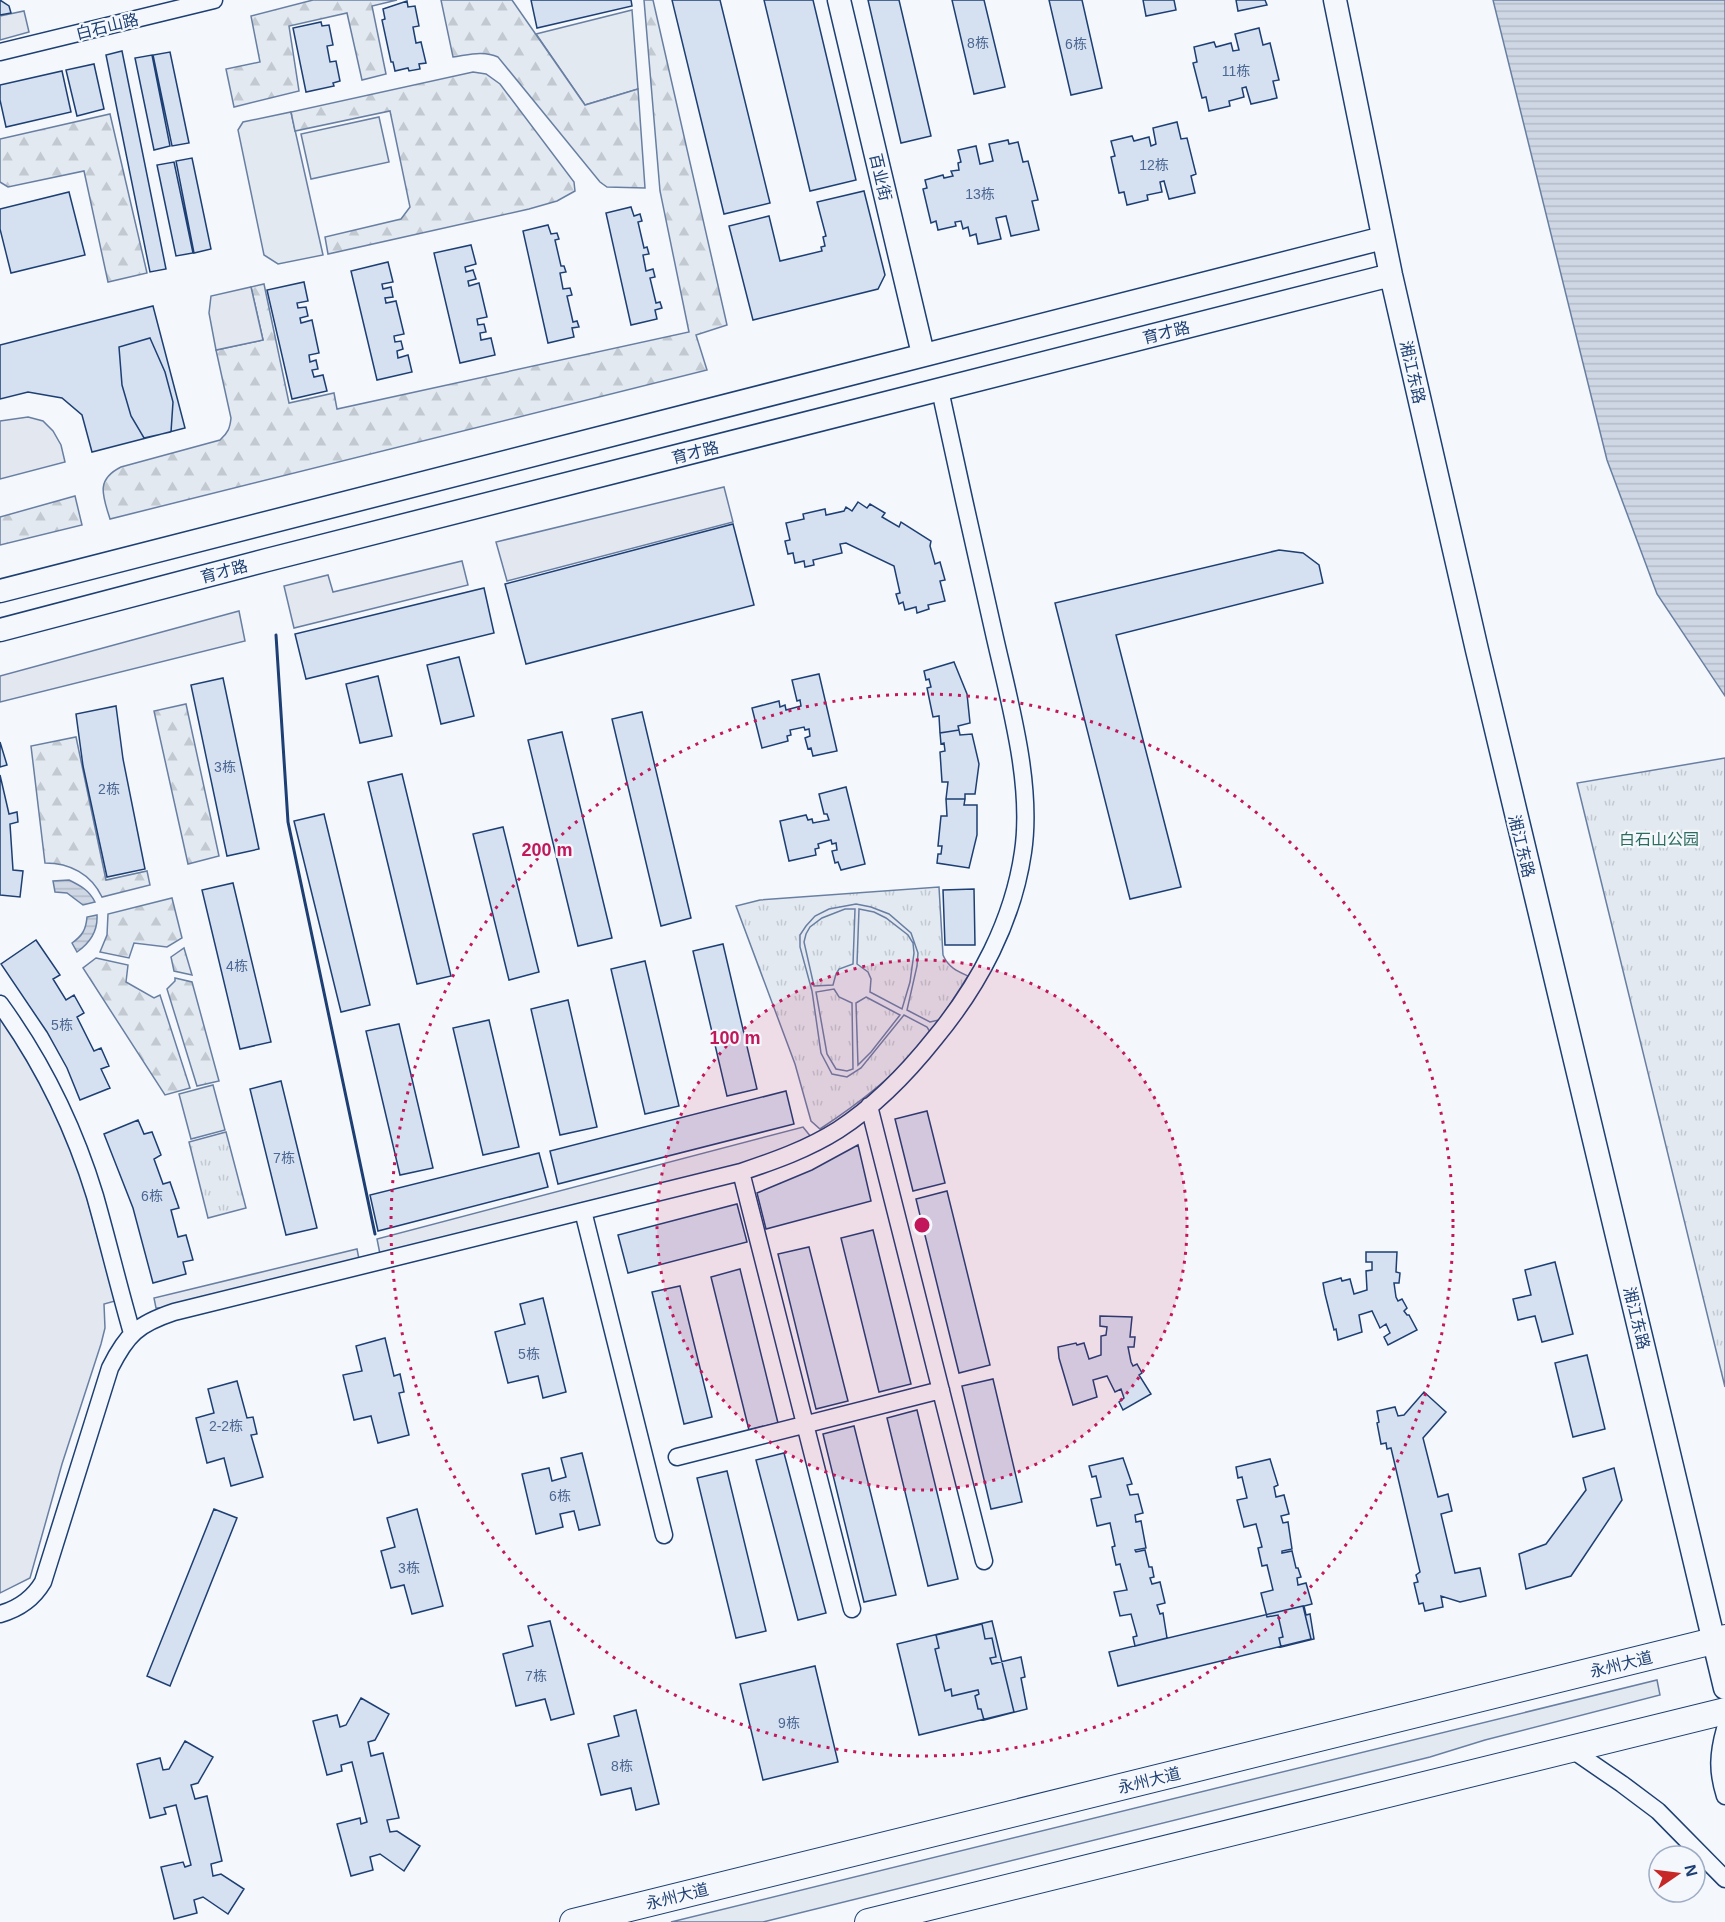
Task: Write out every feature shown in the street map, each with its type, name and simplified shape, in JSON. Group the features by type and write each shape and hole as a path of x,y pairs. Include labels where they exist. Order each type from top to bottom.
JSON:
{"main road":[{"name":"百业街","path":"839,0 923,354"},
{"name":"湘江东路","path":"1335,0 1391,275 1514,809 1719,1639 1725,1688"},
{"path":"0,591 1383,238"},
{"name":"育才路","path":"0,630 267,560 1391,275"},
{"name":"永州大道","path":"573,1922 1719,1639"},
{"path":"868,1922 1725,1711"}],"street":[{"name":"白石山路","path":"0,52 214,0"},
{"path":"0,1614 31,1598 43,1582 110,1368 119,1350 132,1333 150,1320 174,1312 741,1172 774,1161 838,1130 869,1106 895,1083 954,1015 981,972 1014,894 1023,851 1025,810 1014,721 940,390"},
{"path":"0,1004 34,1056 74,1138 94,1195 132,1333"},
{"path":"869,1106 984,1561"},
{"path":"741,1172 852,1609"},
{"path":"583,1211 664,1535"},
{"path":"677,1457 941,1390"},
{"path":"1725,1729 1720,1747 1719,1776 1725,1796"},
{"path":"1571,1749 1658,1811 1725,1879"}],"green space":[{"path":"313,0 397,0 372,6 386,74 362,80 347,13 289,26 299,91 234,107 226,69 260,62 251,16"},
{"path":"441,0 512,0 585,105 638,89 645,188 607,187 600,182 498,57 481,53 453,57"},
{"path":"644,0 653,0 727,325 696,335 707,370 110,519 103,489 107,477 113,472 121,467 220,440 227,433 231,418 216,350 263,340 251,287 264,284 289,403 334,393 337,409 689,332 660,191"},
{"path":"632,10 638,89 585,105 536,34"},
{"path":"473,72 486,74 500,84 574,182 575,191 557,201 529,209 328,254 325,237 401,219 410,207 390,111 295,131 291,112"},
{"path":"291,112 323,255 278,264 264,255 238,130 243,122"},
{"path":"110,114 147,273 108,282 84,171 8,187 0,182 0,139"},
{"path":"379,117 389,162 311,179 301,134"},
{"path":"75,496 82,525 0,545 0,517"},
{"path":"186,704 219,856 188,864 154,711"},
{"path":"76,737 106,880 147,871 150,885 102,897 92,882 79,871 63,865 45,863 31,746"},
{"name":"白石山公园","path":"1725,758 1725,1387 1577,783"},
{"path":"939,887 943,955 950,966 968,976 931,1031 907,1060 872,1092 820,1129 811,1121 795,1064 736,906 760,900"},
{"path":"172,898 182,938 167,947 134,943 129,958 100,952 107,935 108,914"},
{"path":"184,948 192,975 174,971 171,957"},
{"path":"96,958 128,965 126,982 154,998 160,995 190,1088 165,1095 83,968"},
{"path":"175,978 192,982 219,1081 197,1086 167,989"},
{"path":"213,1085 225,1130 191,1139 179,1094"},
{"path":"226,1132 246,1208 208,1218 189,1142"},
{"path":"1657,1680 1660,1695 1485,1740 1430,1757 763,1922 671,1922"}],"shaded area":[{"path":"1493,0 1725,0 1725,696 1657,594 1607,460"},
{"path":"24,11 29,32 0,40 0,16"},
{"path":"251,287 263,340 216,350 209,313 211,296"},
{"path":"28,417 43,421 53,431 61,445 65,462 0,479 0,421"},
{"path":"724,487 733,522 507,581 496,542"},
{"path":"462,561 468,585 294,628 284,586 328,575 333,592"},
{"path":"239,611 245,641 0,702 0,676"},
{"path":"69,880 90,894 95,902 83,905 67,893 55,892 53,881"},
{"path":"856,904 871,907 889,914 911,933 918,953 907,1010 930,1022 939,1020 930,1032 927,1027 904,1015 861,1068 847,1077 832,1074 821,1053 812,991 800,947 800,935 806,926 815,916 829,909","holes":["845,909 855,909 853,964 839,969 833,985 814,986 804,942 810,927 822,918","859,909 874,912 886,918 908,935 913,943 914,953 910,982 902,1009 870,992 871,979 868,972 857,964","834,989 839,997 852,1003 853,1069 847,1071 836,1069 827,1054 816,992","866,997 900,1015 858,1065 856,1003"]},
{"path":"97,915 96,927 92,936 77,952 72,943 83,932 87,917"},
{"path":"0,1014 44,1085 78,1165 115,1301 104,1304 105,1328 101,1344 62,1464 30,1578 0,1593"},
{"path":"803,1127 811,1137 756,1160 380,1254 377,1239"},
{"path":"357,1249 359,1259 164,1308 156,1308 154,1298"}],"building":[{"path":"0,0 9,6 11,13 0,15"},
{"path":"531,0 631,0 632,6 537,28"},
{"path":"672,0 720,0 770,203 724,214"},
{"path":"764,0 813,0 856,180 810,191"},
{"path":"868,0 899,0 931,136 901,143"},
{"path":"952,0 984,0 1005,87 974,94"},
{"path":"1049,0 1082,0 1102,88 1071,95"},
{"path":"1143,0 1174,0 1176,10 1146,16"},
{"path":"1236,0 1265,0 1267,5 1238,11"},
{"path":"407,1 408,7 415,6 419,26 413,27 416,43 421,42 426,63 419,64 420,69 409,71 408,68 395,71 382,20 385,19 383,9"},
{"path":"321,22 322,26 329,25 333,45 327,46 330,62 336,61 340,81 333,83 334,86 306,92 293,28"},
{"path":"1259,28 1263,45 1270,43 1279,80 1273,81 1277,98 1251,104 1246,87 1242,88 1244,97 1229,101 1230,106 1209,111 1206,97 1202,98 1193,63 1197,62 1194,47 1214,42 1216,47 1231,43 1233,51 1239,50 1235,34"},
{"path":"122,51 166,269 150,272 106,55"},
{"path":"170,52 189,143 172,146 153,55"},
{"path":"152,55 170,146 154,150 135,58"},
{"path":"94,64 104,109 77,116 66,70"},
{"path":"62,71 71,112 6,127 0,100 0,85"},
{"path":"1177,122 1181,139 1187,138 1196,174 1191,176 1195,193 1169,199 1164,181 1160,182 1162,192 1147,195 1148,200 1127,205 1124,192 1119,193 1111,157 1115,156 1111,141 1132,136 1134,141 1149,137 1151,146 1156,144 1153,128"},
{"path":"1008,140 1009,144 1018,142 1023,162 1028,161 1038,200 1032,201 1039,230 1011,236 1006,216 996,218 1001,239 978,244 976,234 970,236 968,227 963,229 961,221 955,222 956,226 938,230 936,221 931,223 923,189 927,188 925,180 943,175 944,178 953,176 951,171 959,170 958,163 961,162 958,150 976,146 980,164 993,161 989,144"},
{"path":"192,158 211,249 194,253 176,161"},
{"path":"174,162 193,253 176,256 157,165"},
{"path":"864,191 885,275 878,289 753,320 729,226 769,216 780,261 822,251 821,247 825,246 823,237 826,236 817,202"},
{"path":"69,192 85,255 11,273 0,229 0,209"},
{"path":"631,207 634,216 640,214 642,221 638,222 644,248 647,247 649,254 643,255 646,271 653,269 655,277 650,278 656,303 660,302 662,308 655,310 657,319 631,325 606,213"},
{"path":"548,225 551,234 557,233 559,239 555,240 561,266 564,266 566,272 560,273 563,289 570,288 572,295 567,296 573,322 577,321 579,327 572,328 574,337 548,343 523,231"},
{"path":"471,245 476,264 465,267 466,272 473,270 476,279 468,281 469,286 479,283 487,317 477,319 478,325 484,324 486,332 480,333 481,340 491,338 495,355 460,363 434,253"},
{"path":"388,262 393,282 382,284 383,289 391,287 393,297 385,298 386,303 396,301 404,334 394,336 395,342 401,341 403,349 397,351 398,358 408,355 412,372 377,380 351,271"},
{"path":"304,282 308,301 297,303 298,308 306,307 308,316 300,318 301,323 312,320 319,353 309,355 310,362 316,360 318,369 312,370 314,377 323,375 327,391 292,399 267,290"},
{"path":"153,306 185,428 92,452 82,415 62,398 28,392 0,399 0,345"},
{"path":"150,338 165,372 173,402 171,432 144,438 131,416 122,385 119,347"},
{"path":"858,502 867,508 870,504 885,513 882,517 899,527 901,522 931,541 930,546 935,564 940,562 945,580 940,581 945,601 928,605 929,609 917,613 916,607 905,610 903,602 899,604 896,594 900,593 894,566 846,543 840,544 842,553 813,560 814,565 805,567 804,561 795,563 793,553 788,554 785,541 790,540 786,523 804,519 803,514 825,509 826,515 844,511 846,507 852,511"},
{"path":"733,524 754,605 526,664 505,584"},
{"path":"1279,550 1303,553 1319,565 1323,583 1116,635 1181,887 1130,899 1055,603"},
{"path":"484,588 494,633 306,679 295,634"},
{"path":"459,657 474,716 441,724 427,665"},
{"path":"954,662 967,694 970,723 958,726 959,730 940,733 939,716 933,717 927,688 931,687 924,671"},
{"path":"819,674 837,751 813,756 805,738 810,736 809,729 805,730 804,727 790,730 791,735 787,736 788,741 762,748 752,708 779,701 780,707 785,705 786,710 801,706 800,700 797,701 792,680"},
{"path":"378,676 392,736 360,743 346,684"},
{"path":"223,678 259,849 227,856 191,685"},
{"path":"116,706 123,759 145,869 107,877 83,766 76,714"},
{"path":"642,712 691,918 661,926 612,719"},
{"path":"959,730 960,735 972,734 979,764 975,794 965,794 965,799 946,799 948,782 942,782 940,752 945,751 944,743 941,744 940,733"},
{"path":"562,732 612,938 578,946 528,740"},
{"path":"0,742 7,765 0,767"},
{"path":"402,774 451,976 417,984 368,782"},
{"path":"0,775 9,814 17,812 18,822 10,824 13,870 23,871 20,897 0,895"},
{"path":"846,787 865,864 841,870 838,862 835,863 832,851 837,850 836,843 832,844 831,840 818,844 819,848 815,849 816,855 789,861 780,821 806,815 808,820 812,819 813,823 829,820 827,814 824,814 819,794"},
{"path":"946,799 965,799 964,805 977,805 977,835 969,868 937,863 942,846 938,846 941,816 947,816"},
{"path":"324,814 370,1005 341,1012 294,821"},
{"path":"503,827 539,972 509,980 473,834"},
{"path":"233,883 271,1042 240,1049 202,890"},
{"path":"974,889 975,945 945,945 943,890"},
{"path":"36,940 60,975 53,979 66,1000 74,995 84,1013 77,1017 94,1051 101,1048 109,1066 101,1069 110,1088 80,1100 67,1068 47,1032 1,964"},
{"path":"723,944 757,1089 727,1096 693,951"},
{"path":"645,961 679,1106 645,1114 611,969"},
{"path":"568,1000 597,1127 560,1135 531,1009"},
{"path":"489,1020 519,1147 483,1155 453,1028"},
{"path":"399,1024 433,1168 400,1175 366,1031"},
{"path":"281,1081 317,1228 286,1235 250,1089"},
{"path":"786,1091 794,1124 558,1184 550,1151"},
{"path":"927,1111 945,1183 913,1191 895,1119"},
{"path":"138,1120 144,1134 152,1132 161,1155 154,1159 163,1184 170,1182 179,1208 171,1210 178,1237 186,1235 193,1260 183,1262 186,1274 153,1283 133,1208 104,1134"},
{"path":"858,1145 871,1201 766,1229 757,1193 812,1170"},
{"path":"539,1153 548,1187 378,1231 370,1195"},
{"path":"947,1191 990,1365 959,1373 916,1199"},
{"path":"737,1204 747,1242 628,1273 618,1235"},
{"path":"873,1230 911,1384 879,1392 841,1238"},
{"path":"809,1247 848,1401 816,1409 778,1254"},
{"path":"1366,1252 1397,1252 1396,1272 1400,1273 1399,1283 1394,1283 1396,1297 1398,1301 1402,1299 1407,1308 1404,1311 1409,1315 1417,1330 1388,1345 1384,1337 1390,1333 1386,1324 1380,1328 1372,1311 1359,1315 1362,1332 1338,1340 1325,1294 1323,1283 1341,1278 1342,1281 1350,1279 1354,1294 1367,1290 1366,1271 1372,1270 1372,1262 1366,1262"},
{"path":"1555,1262 1573,1334 1542,1342 1535,1316 1518,1320 1513,1299 1531,1295 1525,1270"},
{"path":"740,1269 778,1423 749,1430 711,1277"},
{"path":"680,1286 712,1417 684,1424 652,1292"},
{"path":"543,1298 566,1392 543,1398 538,1376 508,1383 495,1332 525,1324 520,1304"},
{"path":"1100,1316 1132,1317 1130,1337 1135,1337 1134,1347 1128,1347 1131,1362 1133,1366 1137,1364 1142,1373 1139,1375 1151,1394 1123,1410 1119,1402 1124,1398 1121,1389 1115,1392 1107,1376 1093,1380 1097,1397 1073,1405 1059,1358 1058,1347 1076,1343 1077,1345 1084,1343 1089,1359 1101,1355 1101,1336 1106,1335 1107,1327 1100,1326"},
{"path":"385,1338 394,1376 400,1374 404,1392 399,1393 409,1435 378,1443 371,1416 354,1420 343,1375 362,1371 356,1346"},
{"path":"1587,1355 1605,1429 1573,1437 1555,1363"},
{"path":"993,1379 1022,1502 991,1509 962,1386"},
{"path":"237,1381 247,1418 253,1417 257,1434 251,1435 263,1477 231,1486 224,1458 207,1463 196,1418 214,1413 208,1389"},
{"path":"1424,1392 1446,1412 1423,1438 1438,1497 1448,1494 1452,1511 1441,1514 1455,1573 1480,1568 1486,1596 1460,1602 1441,1596 1443,1607 1425,1611 1423,1603 1419,1604 1414,1583 1418,1582 1416,1575 1420,1572 1391,1448 1387,1449 1386,1443 1381,1444 1377,1423 1379,1422 1377,1411 1395,1407 1398,1416 1404,1415"},
{"path":"917,1410 958,1579 928,1586 887,1418"},
{"path":"854,1426 896,1595 864,1602 823,1434"},
{"path":"582,1453 600,1525 579,1530 574,1511 560,1514 563,1527 536,1534 522,1474 549,1468 552,1481 566,1477 561,1458"},
{"path":"784,1453 826,1613 798,1620 756,1460"},
{"path":"1123,1458 1132,1484 1127,1485 1130,1495 1138,1494 1143,1513 1135,1515 1136,1522 1141,1521 1146,1548 1135,1550 1136,1552 1145,1550 1149,1567 1152,1567 1154,1577 1150,1578 1152,1584 1160,1582 1165,1603 1157,1605 1160,1614 1163,1613 1167,1638 1135,1646 1133,1637 1137,1636 1131,1614 1120,1616 1114,1592 1127,1590 1120,1564 1116,1565 1110,1523 1097,1526 1091,1499 1101,1497 1096,1476 1092,1477 1089,1466"},
{"path":"1270,1459 1278,1485 1274,1487 1276,1497 1284,1495 1289,1514 1281,1516 1283,1523 1288,1522 1292,1549 1282,1551 1282,1553 1292,1551 1301,1577 1297,1578 1298,1585 1306,1583 1312,1604 1304,1606 1306,1615 1310,1614 1314,1639 1281,1647 1279,1638 1283,1637 1278,1615 1267,1617 1261,1593 1273,1590 1267,1565 1262,1566 1258,1548 1262,1547 1256,1524 1244,1527 1237,1500 1247,1498 1242,1477 1238,1478 1236,1467"},
{"path":"1614,1468 1622,1500 1571,1576 1526,1589 1519,1554 1546,1544 1586,1490 1583,1478"},
{"path":"727,1471 766,1631 736,1638 697,1478"},
{"path":"214,1509 237,1518 170,1686 147,1676"},
{"path":"417,1509 443,1606 412,1614 404,1585 391,1588 381,1551 395,1547 387,1518"},
{"path":"1303,1606 1311,1639 1118,1686 1109,1652"},
{"path":"550,1621 574,1714 551,1720 545,1699 516,1706 503,1654 533,1646 528,1626"},
{"path":"992,1621 1014,1712 919,1735 897,1644"},
{"path":"982,1624 985,1639 992,1638 996,1657 990,1658 992,1664 1021,1657 1025,1677 1021,1678 1027,1709 984,1720 975,1696 979,1694 978,1690 952,1696 951,1689 945,1691 935,1649 939,1648 936,1635"},
{"path":"815,1666 838,1762 763,1780 740,1684"},
{"path":"361,1698 389,1714 375,1740 368,1742 371,1756 383,1753 399,1818 387,1820 390,1832 397,1831 420,1846 404,1871 380,1854 370,1857 373,1870 351,1876 337,1824 360,1818 361,1824 367,1822 352,1762 341,1765 342,1771 327,1775 313,1721 337,1715 340,1727 346,1725"},
{"path":"636,1710 659,1804 636,1810 631,1788 601,1795 588,1744 619,1736 614,1716"},
{"path":"185,1741 213,1757 198,1783 191,1785 195,1799 207,1796 222,1861 211,1864 213,1876 221,1874 244,1889 228,1914 203,1897 194,1900 197,1913 174,1919 161,1867 183,1862 185,1867 191,1865 176,1805 164,1808 166,1814 150,1818 137,1764 160,1758 163,1770 169,1769"}],"wall":[{"path":"276,635 288,822 375,1234"}]}
